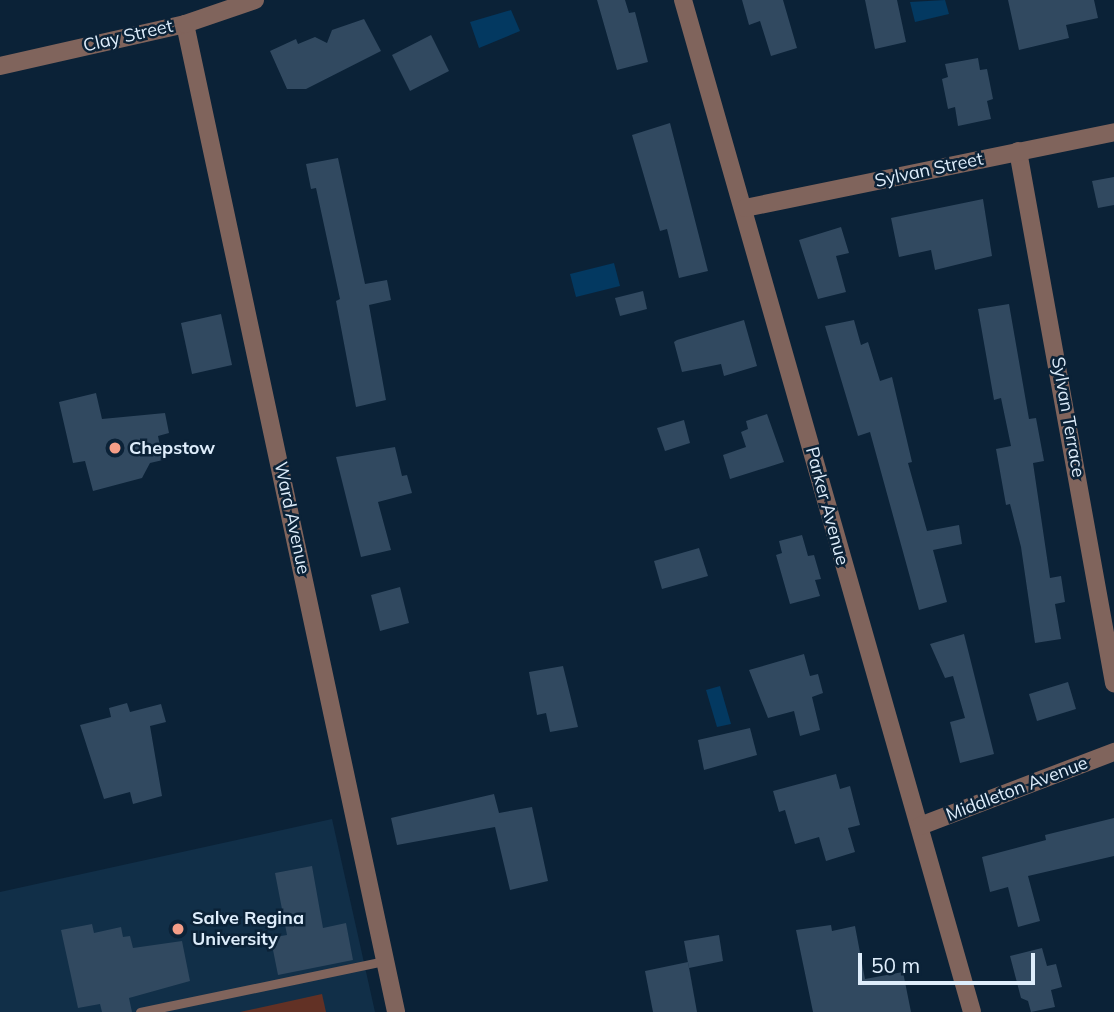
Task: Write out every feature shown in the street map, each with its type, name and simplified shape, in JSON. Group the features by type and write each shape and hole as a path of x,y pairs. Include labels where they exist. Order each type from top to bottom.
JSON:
{"street":[{"name":"Clay Street","path":"0,66 185,24 255,0"},
{"name":"Parker Avenue","path":"683,0 745,208 972,1012"},
{"name":"Ward Avenue","path":"185,24 396,1012"},
{"name":"Sylvan Street","path":"745,208 1114,132"},
{"name":"Sylvan Terrace","path":"1018,151 1114,683"},
{"name":"Middleton Avenue","path":"920,826 1114,752"}],"lane":[{"path":"140,1012 385,961"}],"shaded area":[{"path":"945,0 949,14 915,22 910,2"},
{"path":"511,10 520,31 479,48 470,22"},
{"path":"614,263 620,286 576,297 570,274"},
{"path":"720,686 731,724 717,727 706,690"},
{"name":"Salve Regina University","path":"332,819 375,1012 0,1012 0,892"},
{"path":"322,994 326,1012 240,1012"}],"building":[{"path":"597,0 625,0 629,13 635,12 648,62 617,70"},
{"path":"742,0 783,0 797,48 771,56 760,21 749,25"},
{"path":"865,0 897,0 906,42 875,49"},
{"path":"1008,0 1094,0 1098,18 1066,25 1069,38 1019,50"},
{"path":"364,19 381,51 306,89 287,89 270,51 296,39 298,44 315,37 327,43 332,30"},
{"path":"431,35 449,71 410,91 392,55"},
{"path":"978,58 980,70 987,69 993,99 987,101 991,119 958,126 955,107 948,109 942,79 948,77 945,64"},
{"path":"670,123 708,271 679,278 667,229 660,231 632,135"},
{"path":"338,158 365,284 387,280 391,300 369,305 386,400 356,407 336,301 340,299 316,188 311,189 306,164"},
{"path":"1114,177 1114,205 1098,208 1092,181"},
{"path":"983,199 992,256 935,270 931,250 899,257 891,218"},
{"path":"841,227 849,253 836,256 846,292 818,299 799,240"},
{"path":"643,291 647,309 620,316 615,298"},
{"path":"1009,304 1029,419 1036,418 1044,461 1033,463 1050,578 1061,576 1065,602 1055,604 1061,639 1035,643 1021,547 1010,504 1006,505 996,449 1011,446 1001,398 994,400 978,309"},
{"path":"221,314 232,365 192,374 181,323"},
{"path":"744,320 757,366 724,376 721,364 682,372 674,342"},
{"path":"854,320 861,345 868,342 880,381 892,377 912,462 908,463 927,531 959,525 962,544 933,550 947,602 919,610 870,432 858,436 825,326"},
{"name":"Chepstow","path":"96,393 102,419 165,413 169,433 158,436 163,460 150,463 142,478 93,491 85,461 73,463 59,402"},
{"path":"767,414 784,462 730,479 723,455 746,447 741,432 748,429 746,421"},
{"path":"684,420 690,443 665,451 657,428"},
{"path":"395,447 402,476 407,475 412,493 378,502 391,550 361,557 336,457"},
{"path":"802,535 808,556 814,555 821,579 815,580 820,596 790,604 776,555 782,553 779,541"},
{"path":"699,548 708,576 662,589 654,561"},
{"path":"400,587 409,623 380,631 371,595"},
{"path":"964,634 994,754 960,763 950,722 965,718 953,676 945,678 930,644"},
{"path":"804,654 810,676 818,674 823,693 812,697 820,730 800,736 794,711 768,718 749,670"},
{"path":"563,666 578,727 550,732 546,713 537,715 529,672"},
{"path":"1068,682 1076,709 1037,721 1029,694"},
{"path":"127,703 130,712 161,704 166,722 150,726 162,796 133,804 130,792 104,799 80,725 111,717 109,708"},
{"path":"750,728 757,755 704,770 698,740"},
{"path":"836,774 840,789 850,786 860,825 848,828 855,852 826,861 819,837 795,844 785,810 779,812 773,791"},
{"path":"494,794 499,813 532,807 548,881 510,890 495,827 397,845 391,818"},
{"path":"1114,818 1114,856 1028,876 1040,921 1018,927 1008,887 990,892 982,857 1046,840 1045,835"},
{"path":"312,866 323,928 346,923 353,960 278,975 272,945 275,937 287,935 275,873"},
{"path":"92,924 94,933 121,927 123,937 130,936 133,948 182,941 190,981 129,998 132,1012 102,1012 100,1004 78,1008 61,930"},
{"path":"831,925 832,931 855,926 865,979 903,972 911,1012 813,1012 796,930"},
{"path":"719,935 723,961 689,968 684,941"},
{"path":"1042,948 1047,966 1056,964 1062,987 1051,990 1055,1007 1031,1012 1028,1001 1021,998 1010,956"},
{"path":"688,962 697,1012 653,1012 645,971"}],"place":[{"name":"Chepstow","path":"115,448"},
{"name":"Salve Regina University","path":"178,929"}]}
